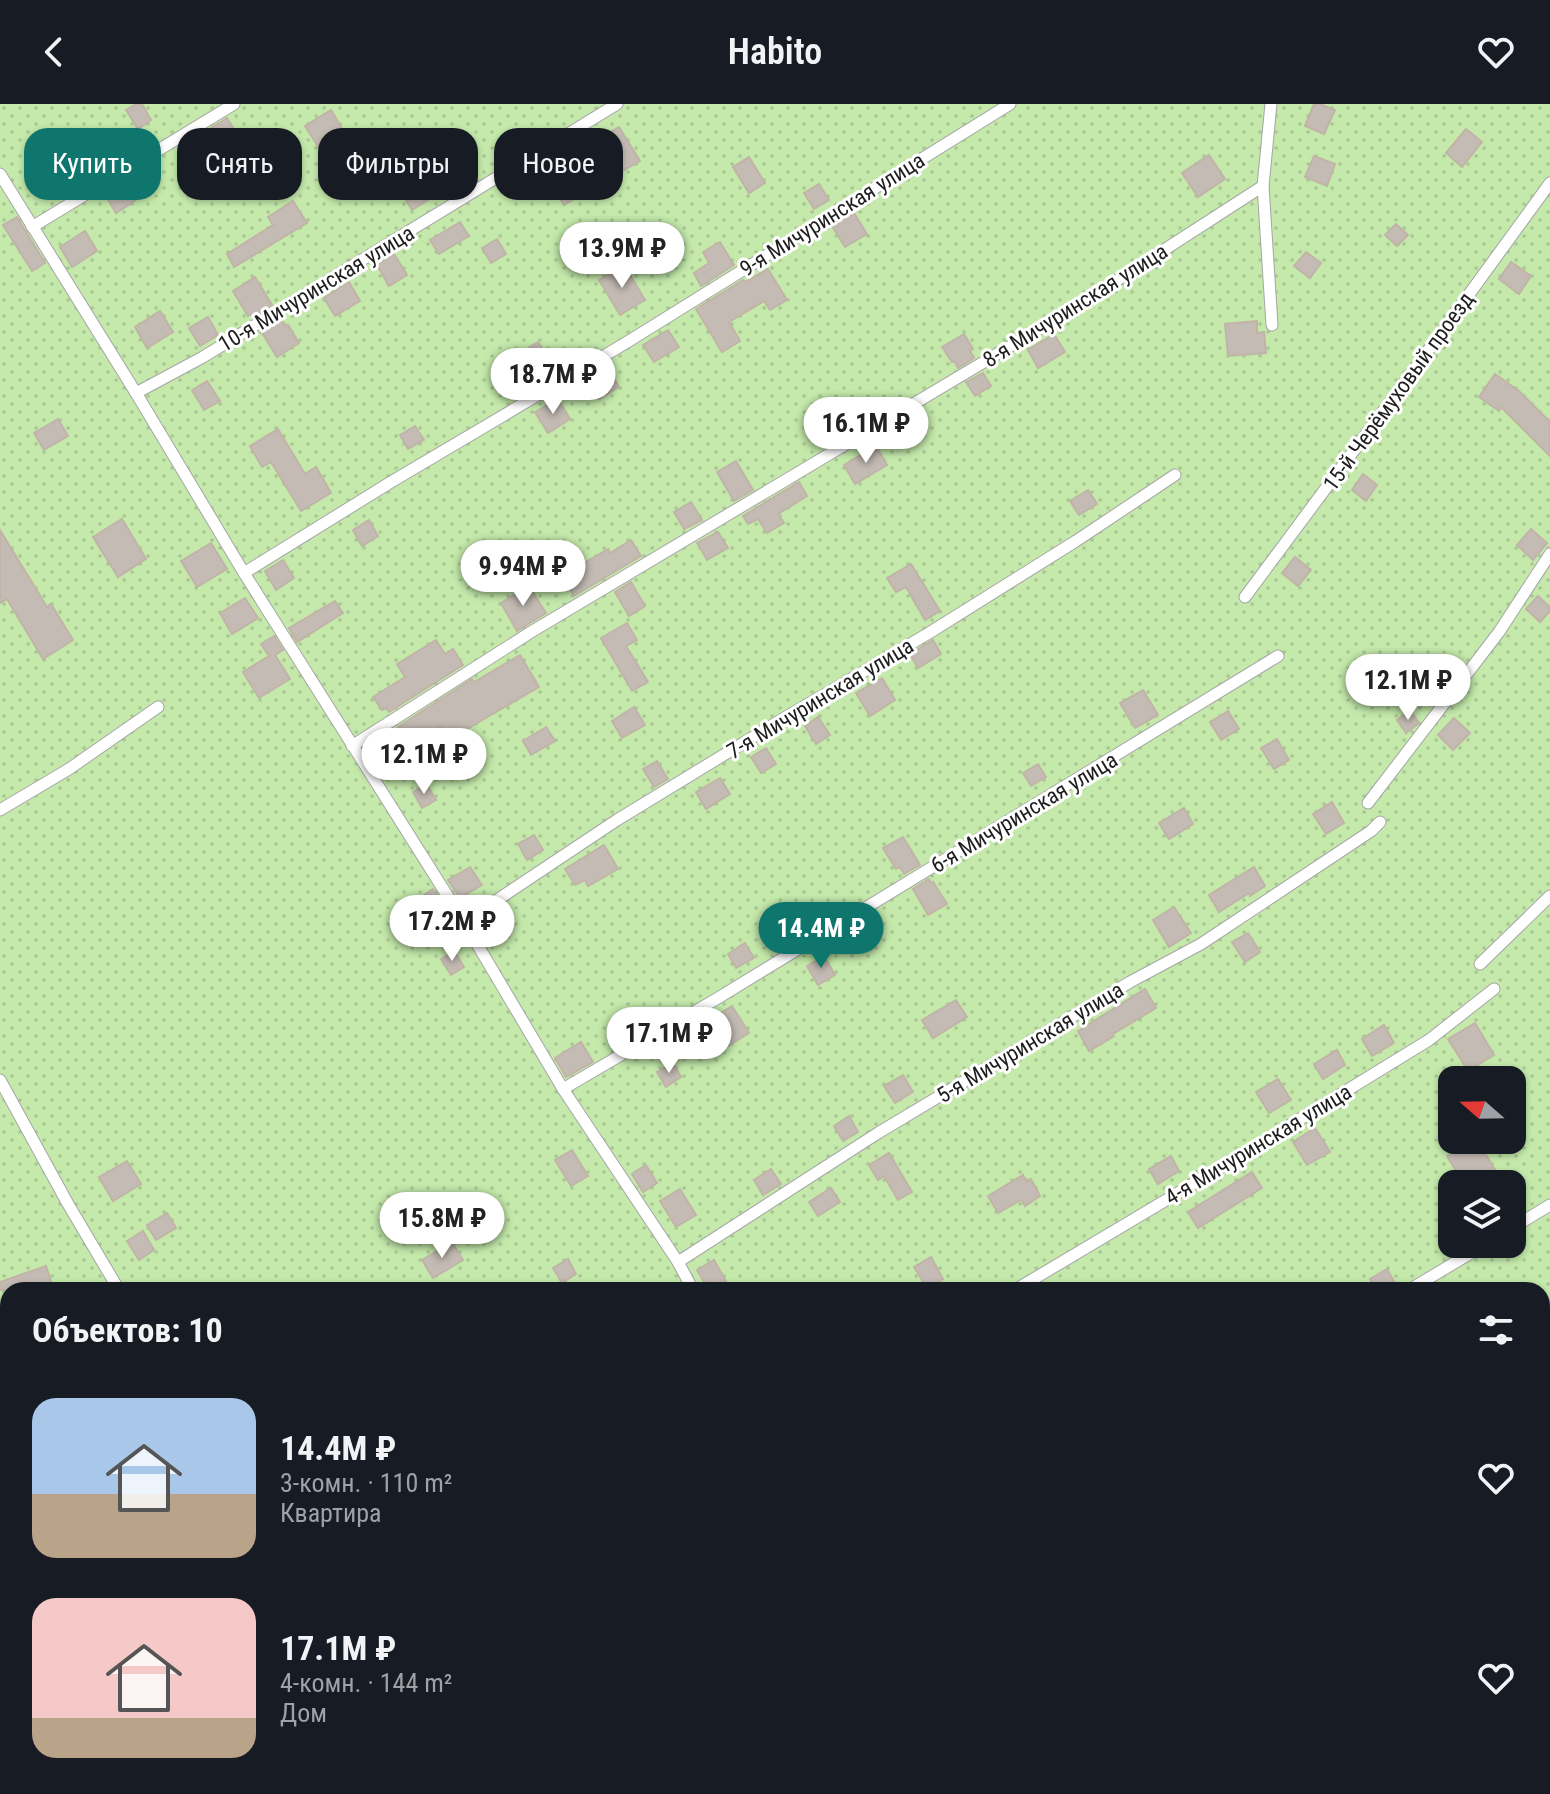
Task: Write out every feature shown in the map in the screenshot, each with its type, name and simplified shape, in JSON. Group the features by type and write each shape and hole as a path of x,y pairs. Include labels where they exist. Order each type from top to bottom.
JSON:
{"lane":[{"path":"32,227 234,104"},
{"name":"10-я Мичуринская улица","path":"136,393 203,357 617,104"},
{"name":"9-я Мичуринская улица","path":"244,573 624,344 1010,104"},
{"path":"1271,104 1263,186 1272,325"},
{"path":"0,174 244,573 464,922 563,1089 689,1282"},
{"name":"15-й Черёмуховый проезд","path":"1245,597 1550,183"},
{"name":"8-я Мичуринская улица","path":"352,746 544,624 1071,310 1263,186"},
{"name":"7-я Мичуринская улица","path":"464,922 617,820 929,633 1175,475"},
{"path":"1368,803 1499,632 1550,554"},
{"name":"6-я Мичуринская улица","path":"563,1089 718,998 1278,656"},
{"path":"0,810 69,769 158,707"},
{"name":"5-я Мичуринская улица","path":"678,1262 878,1133 1130,982 1201,944 1360,839 1380,822"},
{"path":"1480,964 1550,896"},
{"name":"4-я Мичуринская улица","path":"1028,1282 1429,1040 1494,989"},
{"path":"0,1080 114,1282"},
{"path":"1526,1220 1550,1205"},
{"path":"1422,1282 1463,1258"}],"green space":[{"path":"0,104 1550,104 1550,1282 0,1282"}],"building":[{"path":"142,104 151,120 137,128 126,110"},
{"path":"1314,104 1335,110 1324,134 1305,126"},
{"path":"331,110 342,128 318,128 318,146 305,126"},
{"path":"227,118 233,128 211,128"},
{"path":"1466,129 1482,142 1462,167 1446,153"},
{"path":"623,133 640,161 623,171"},
{"path":"1209,155 1225,179 1198,197 1182,173"},
{"path":"1314,156 1335,164 1327,186 1305,177"},
{"path":"749,157 765,183 749,193 733,167"},
{"path":"819,184 829,200 814,209 804,193"},
{"path":"108,200 134,200 135,201 116,213"},
{"path":"406,200 428,200 412,210"},
{"path":"293,201 307,223 234,267 227,254 273,225 268,217"},
{"path":"854,213 867,234 845,247 832,226"},
{"path":"17,217 45,263 32,271 3,225"},
{"path":"460,222 469,236 439,254 430,240"},
{"path":"1396,224 1408,235 1397,246 1385,235"},
{"path":"85,231 97,251 72,267 60,247"},
{"path":"497,239 506,254 491,263 482,248"},
{"path":"720,242 734,265 701,286 694,273 709,263 703,252"},
{"path":"1306,252 1321,263 1310,278 1294,266"},
{"path":"394,254 407,275 389,286 377,265"},
{"path":"1511,262 1531,276 1519,294 1499,279"},
{"path":"624,265 645,300 620,315 599,280"},
{"path":"768,269 787,300 770,310 764,301 729,322 740,341 722,352 696,309 743,280 745,282"},
{"path":"255,277 272,305 253,317 251,314 248,316 233,291"},
{"path":"349,282 360,301 335,316 324,298"},
{"path":"160,311 173,332 147,348 135,327"},
{"path":"208,317 218,335 200,346 189,328"},
{"path":"281,319 299,343 277,357 261,331"},
{"path":"1257,321 1257,333 1264,332 1266,353 1228,356 1225,324"},
{"path":"668,330 679,347 654,362 643,345"},
{"path":"964,334 973,349 970,351 974,358 958,368 942,347"},
{"path":"1054,334 1065,352 1038,368 1028,350"},
{"path":"538,342 553,365 522,384 507,361"},
{"path":"608,369 619,387 599,399 589,381"},
{"path":"983,373 991,386 975,396 966,382"},
{"path":"1495,374 1519,391 1550,422 1550,456 1501,407 1499,411 1479,397"},
{"path":"207,381 220,401 204,410 192,390"},
{"path":"558,399 570,419 548,433 535,412"},
{"path":"58,419 68,436 44,450 34,433"},
{"path":"415,426 424,440 408,449 400,435"},
{"path":"278,429 305,474 316,467 331,493 301,511 271,462 262,467 250,446"},
{"path":"876,446 887,465 855,484 844,465"},
{"path":"736,461 753,490 734,501 717,472"},
{"path":"1363,474 1377,485 1366,501 1352,490"},
{"path":"799,482 807,496 778,514 784,523 767,533 758,519 748,524 743,516"},
{"path":"1088,490 1097,504 1079,515 1070,501"},
{"path":"691,502 702,520 684,529 674,512"},
{"path":"122,519 146,559 118,577 93,537"},
{"path":"369,520 378,536 362,546 353,530"},
{"path":"1531,529 1547,543 1533,560 1517,545"},
{"path":"0,530 47,607 51,604 73,640 43,659 7,599 0,603"},
{"path":"718,532 728,548 707,560 697,543"},
{"path":"631,540 641,556 574,596 562,576 608,549 610,553"},
{"path":"211,543 227,569 197,587 181,561"},
{"path":"1295,557 1311,570 1298,586 1282,573"},
{"path":"283,560 294,578 276,590 265,571"},
{"path":"911,564 940,611 925,620 906,587 896,592 887,578"},
{"path":"631,582 645,606 629,616 615,592"},
{"path":"529,586 546,613 517,631 501,603"},
{"path":"1538,596 1550,607 1540,622 1526,609"},
{"path":"245,598 258,618 232,634 220,613"},
{"path":"335,601 343,613 297,642 289,628"},
{"path":"627,623 637,640 626,646 648,682 632,691 601,638"},
{"path":"274,636 283,650 275,655 290,679 259,698 243,672 269,656 261,644"},
{"path":"436,640 445,654 453,649 463,665 389,712 386,708 382,710 373,697 405,677 397,664"},
{"path":"933,640 941,654 918,668 910,654"},
{"path":"520,655 539,687 448,740 440,726 409,745 398,727 472,679 474,682"},
{"path":"882,678 895,700 870,716 856,693"},
{"path":"1143,690 1158,715 1135,728 1120,703"},
{"path":"634,707 645,725 622,738 612,721"},
{"path":"1410,710 1419,723 1406,733 1397,720"},
{"path":"1228,711 1239,729 1221,740 1210,722"},
{"path":"818,717 830,735 816,744 805,726"},
{"path":"1454,718 1470,733 1453,750 1438,735"},
{"path":"546,727 555,741 531,755 523,741"},
{"path":"1277,739 1289,760 1274,769 1261,748"},
{"path":"766,748 776,764 761,773 751,757"},
{"path":"657,761 668,779 654,787 643,769"},
{"path":"1038,764 1046,777 1031,786 1023,773"},
{"path":"720,778 730,794 706,809 696,792"},
{"path":"426,784 436,800 422,808 413,792"},
{"path":"1332,802 1344,823 1326,834 1313,814"},
{"path":"1184,808 1193,824 1169,839 1159,823"},
{"path":"534,835 543,850 527,860 518,844"},
{"path":"903,837 920,865 904,874 900,867 896,869 883,848"},
{"path":"604,845 618,869 588,886 585,880 575,885 565,869"},
{"path":"470,867 482,885 460,898 448,880"},
{"path":"1254,867 1265,886 1219,912 1209,895"},
{"path":"929,879 947,904 928,915 913,889"},
{"path":"433,889 443,905 433,912 423,896"},
{"path":"1174,907 1191,933 1169,947 1153,920"},
{"path":"500,921 509,937 494,946 485,930"},
{"path":"1248,933 1260,952 1245,962 1232,942"},
{"path":"745,943 754,958 736,968 728,954"},
{"path":"454,951 464,967 451,975 441,959"},
{"path":"824,956 835,975 818,985 807,966"},
{"path":"1145,989 1156,1008 1089,1051 1078,1031"},
{"path":"956,1000 967,1017 933,1038 922,1020"},
{"path":"732,1006 749,1033 723,1049 707,1022"},
{"path":"1475,1023 1494,1055 1476,1066 1465,1066 1448,1039"},
{"path":"1384,1025 1394,1043 1372,1056 1362,1039"},
{"path":"581,1042 593,1062 566,1077 555,1058"},
{"path":"1337,1050 1345,1065 1323,1079 1314,1064"},
{"path":"673,1063 681,1077 666,1087 657,1072"},
{"path":"903,1075 913,1092 895,1103 884,1086"},
{"path":"1278,1079 1291,1100 1269,1113 1256,1092"},
{"path":"849,1116 858,1132 843,1141 834,1126"},
{"path":"1315,1128 1330,1152 1307,1165 1293,1142"},
{"path":"572,1150 588,1176 571,1186 555,1160"},
{"path":"889,1153 912,1192 898,1200 884,1176 878,1180 869,1165"},
{"path":"1485,1154 1495,1170 1456,1170 1447,1156"},
{"path":"1171,1156 1179,1171 1158,1184 1149,1169"},
{"path":"127,1161 141,1184 113,1201 99,1177"},
{"path":"646,1165 657,1183 643,1192 632,1174"},
{"path":"771,1169 781,1184 763,1195 754,1180"},
{"path":"1252,1172 1262,1188 1198,1228 1188,1212"},
{"path":"1023,1175 1027,1182 1031,1179 1040,1196 1025,1206 1021,1200 998,1213 988,1196"},
{"path":"831,1188 840,1202 818,1216 809,1202"},
{"path":"680,1189 696,1215 676,1227 660,1201"},
{"path":"167,1213 176,1228 156,1240 147,1225"},
{"path":"143,1231 154,1250 139,1260 127,1241"},
{"path":"452,1242 463,1260 433,1278 422,1260"},
{"path":"931,1257 943,1279 923,1282 914,1267"},
{"path":"568,1259 576,1274 561,1282 553,1268"},
{"path":"714,1260 726,1282 704,1282 697,1270"},
{"path":"46,1266 51,1282 0,1282"},
{"path":"1387,1269 1394,1282 1372,1282 1370,1279"}]}
